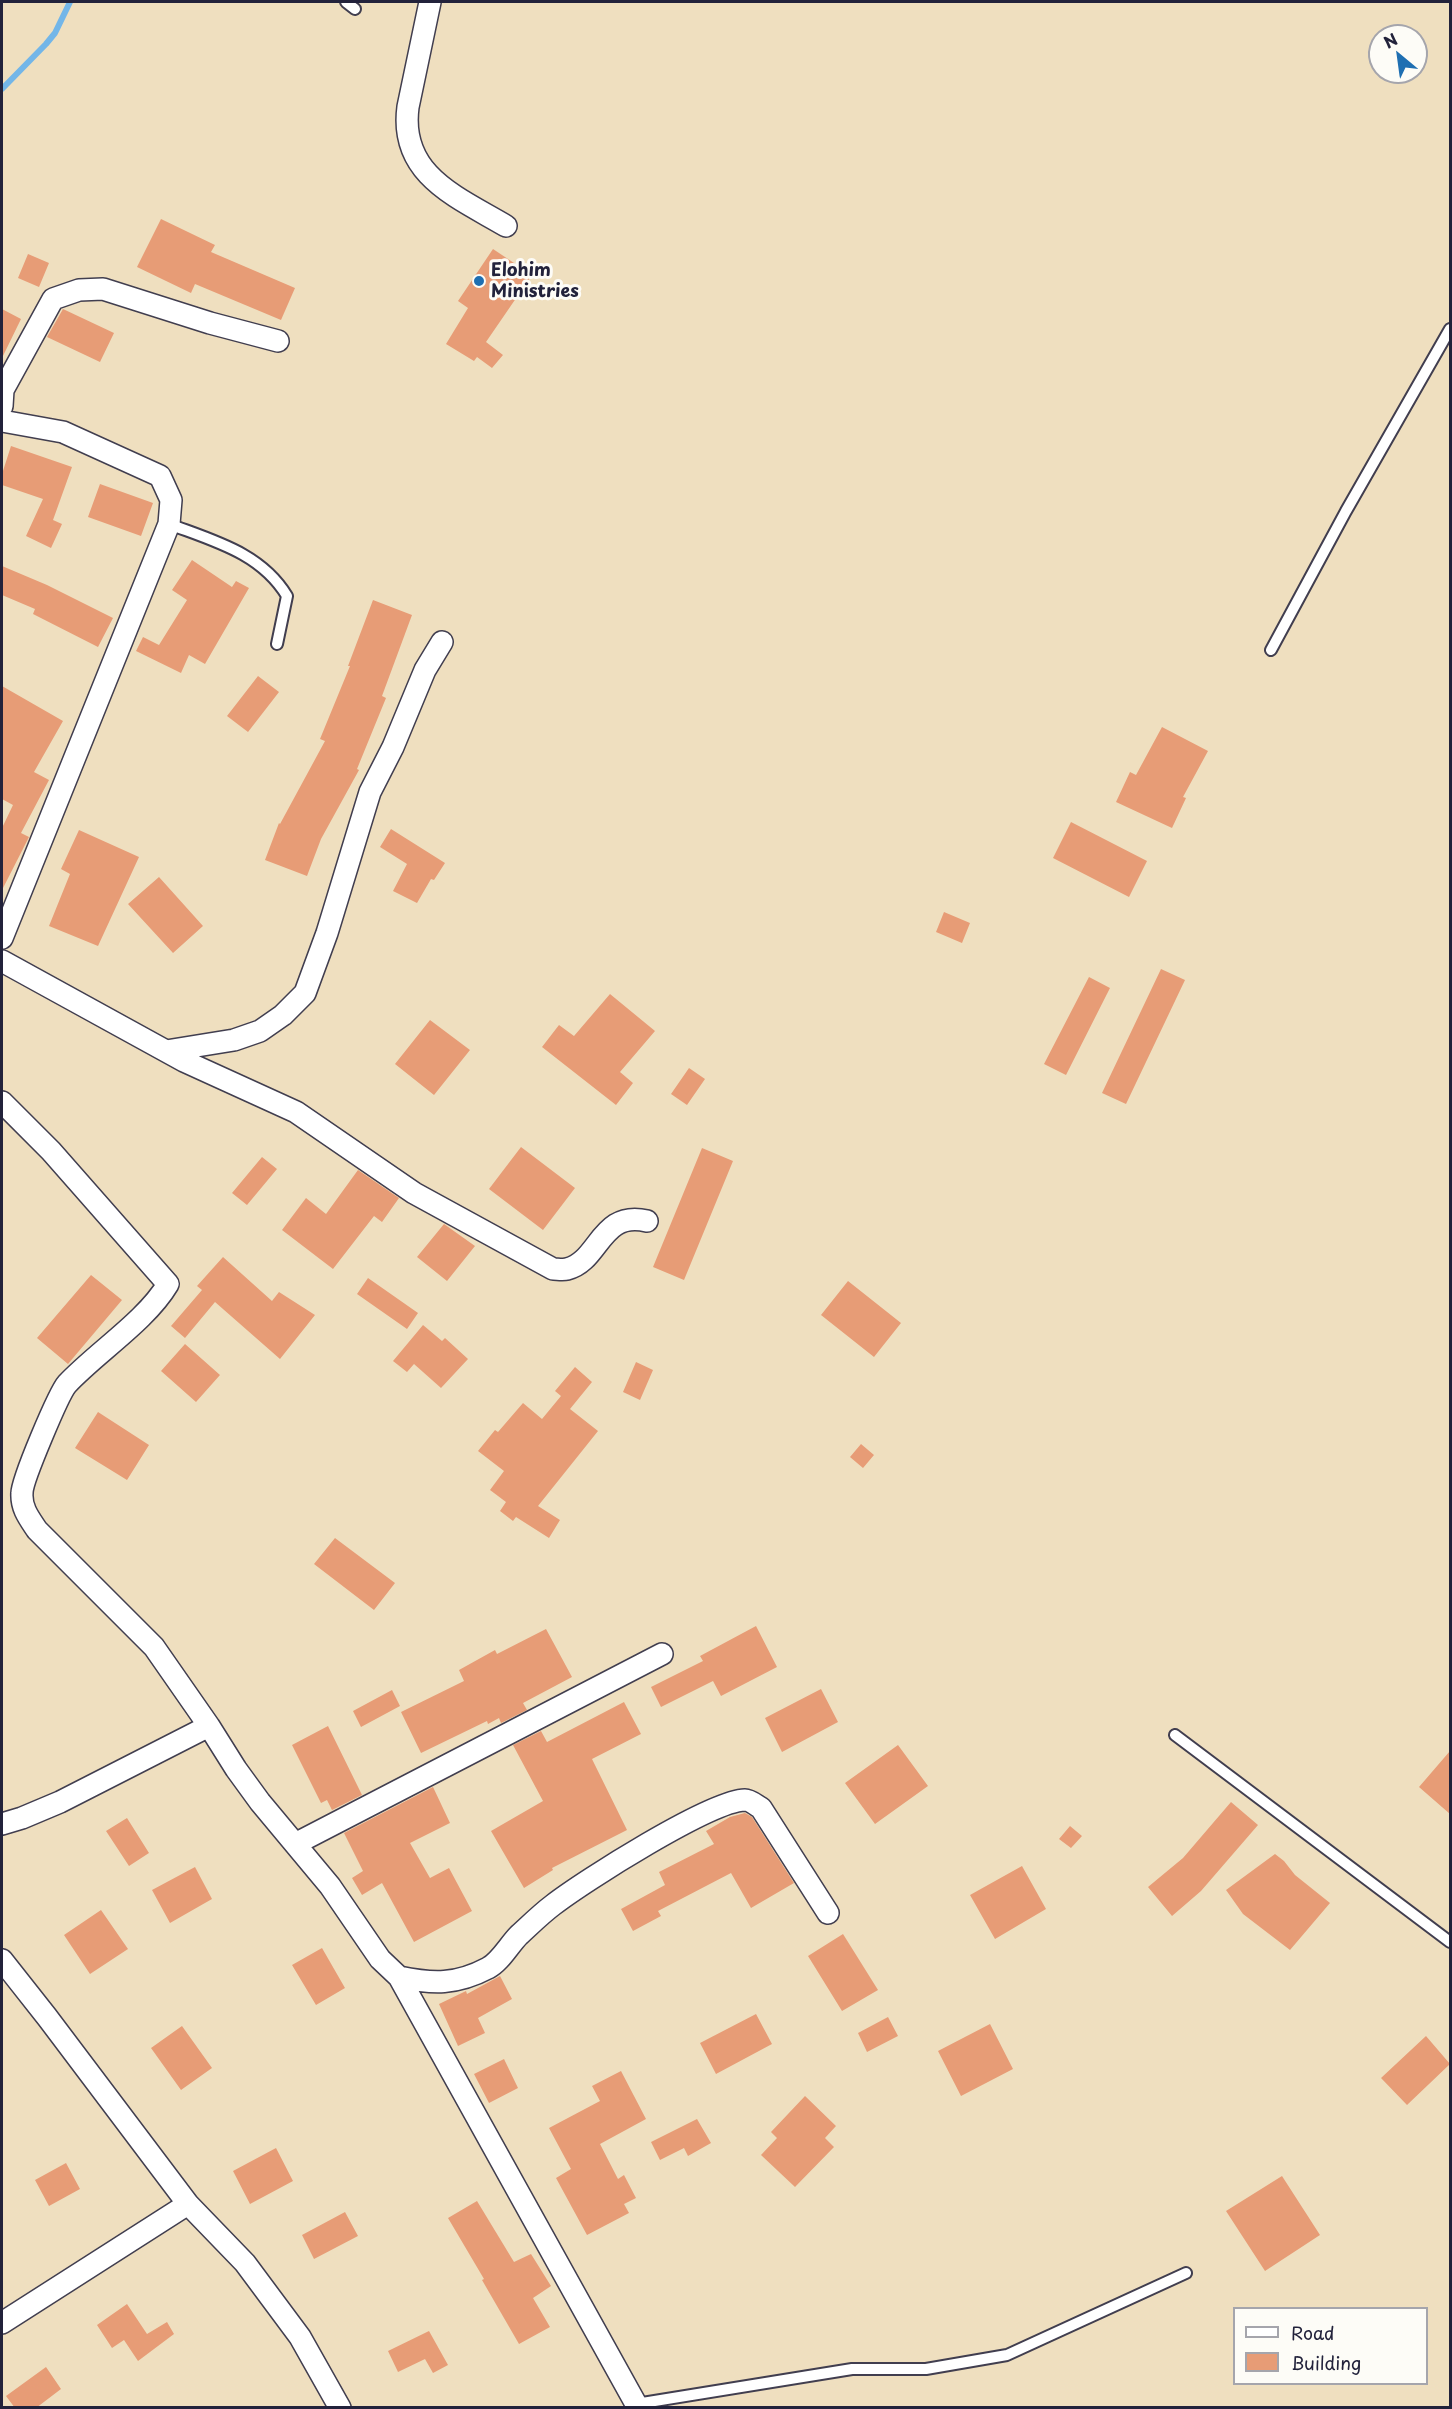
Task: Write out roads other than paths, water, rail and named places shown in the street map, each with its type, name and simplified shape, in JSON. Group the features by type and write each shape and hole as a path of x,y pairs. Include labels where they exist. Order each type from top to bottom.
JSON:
{"street":[{"path":"430,2 408,107 406,124 410,147 418,164 432,179 453,195 506,226"},
{"path":"2,406 3,390 54,299 79,290 103,289 210,324 278,341"},
{"path":"2,421 63,432 160,476 171,500 169,524 2,938"},
{"path":"166,1051 234,1040 260,1031 283,1015 305,993 327,933 370,792 393,747 425,670 442,642"},
{"path":"2,961 166,1051 296,1112 414,1193 553,1269 568,1269 583,1260 605,1233 621,1222 635,1218 647,1221"},
{"path":"2,1102 51,1151 168,1284 154,1303 65,1386 29,1468 21,1492 23,1510 37,1530 154,1647 248,1786 330,1886 380,1959 399,1977 637,2406"},
{"path":"295,1844 662,1654"},
{"path":"2,1824 60,1802 209,1726"},
{"path":"399,1977 423,1982 446,1983 469,1977 491,1967 519,1935 553,1905 587,1882 695,1819 730,1803 747,1800 761,1808 828,1913"},
{"path":"2,1960 188,2204 245,2263 300,2337 340,2408"},
{"path":"2,2323 188,2204"}],"lane":[{"path":"1271,650 1346,511 1450,329"},
{"path":"169,524 236,549 276,578 287,596 277,644"},
{"path":"1175,1735 1450,1942"},
{"path":"637,2406 852,2369 926,2369 1007,2355 1186,2273"}],"waterway":[{"path":"2,89 55,33 70,2"}],"place":[{"name":"Elohim Ministries","path":"479,281"}]}
